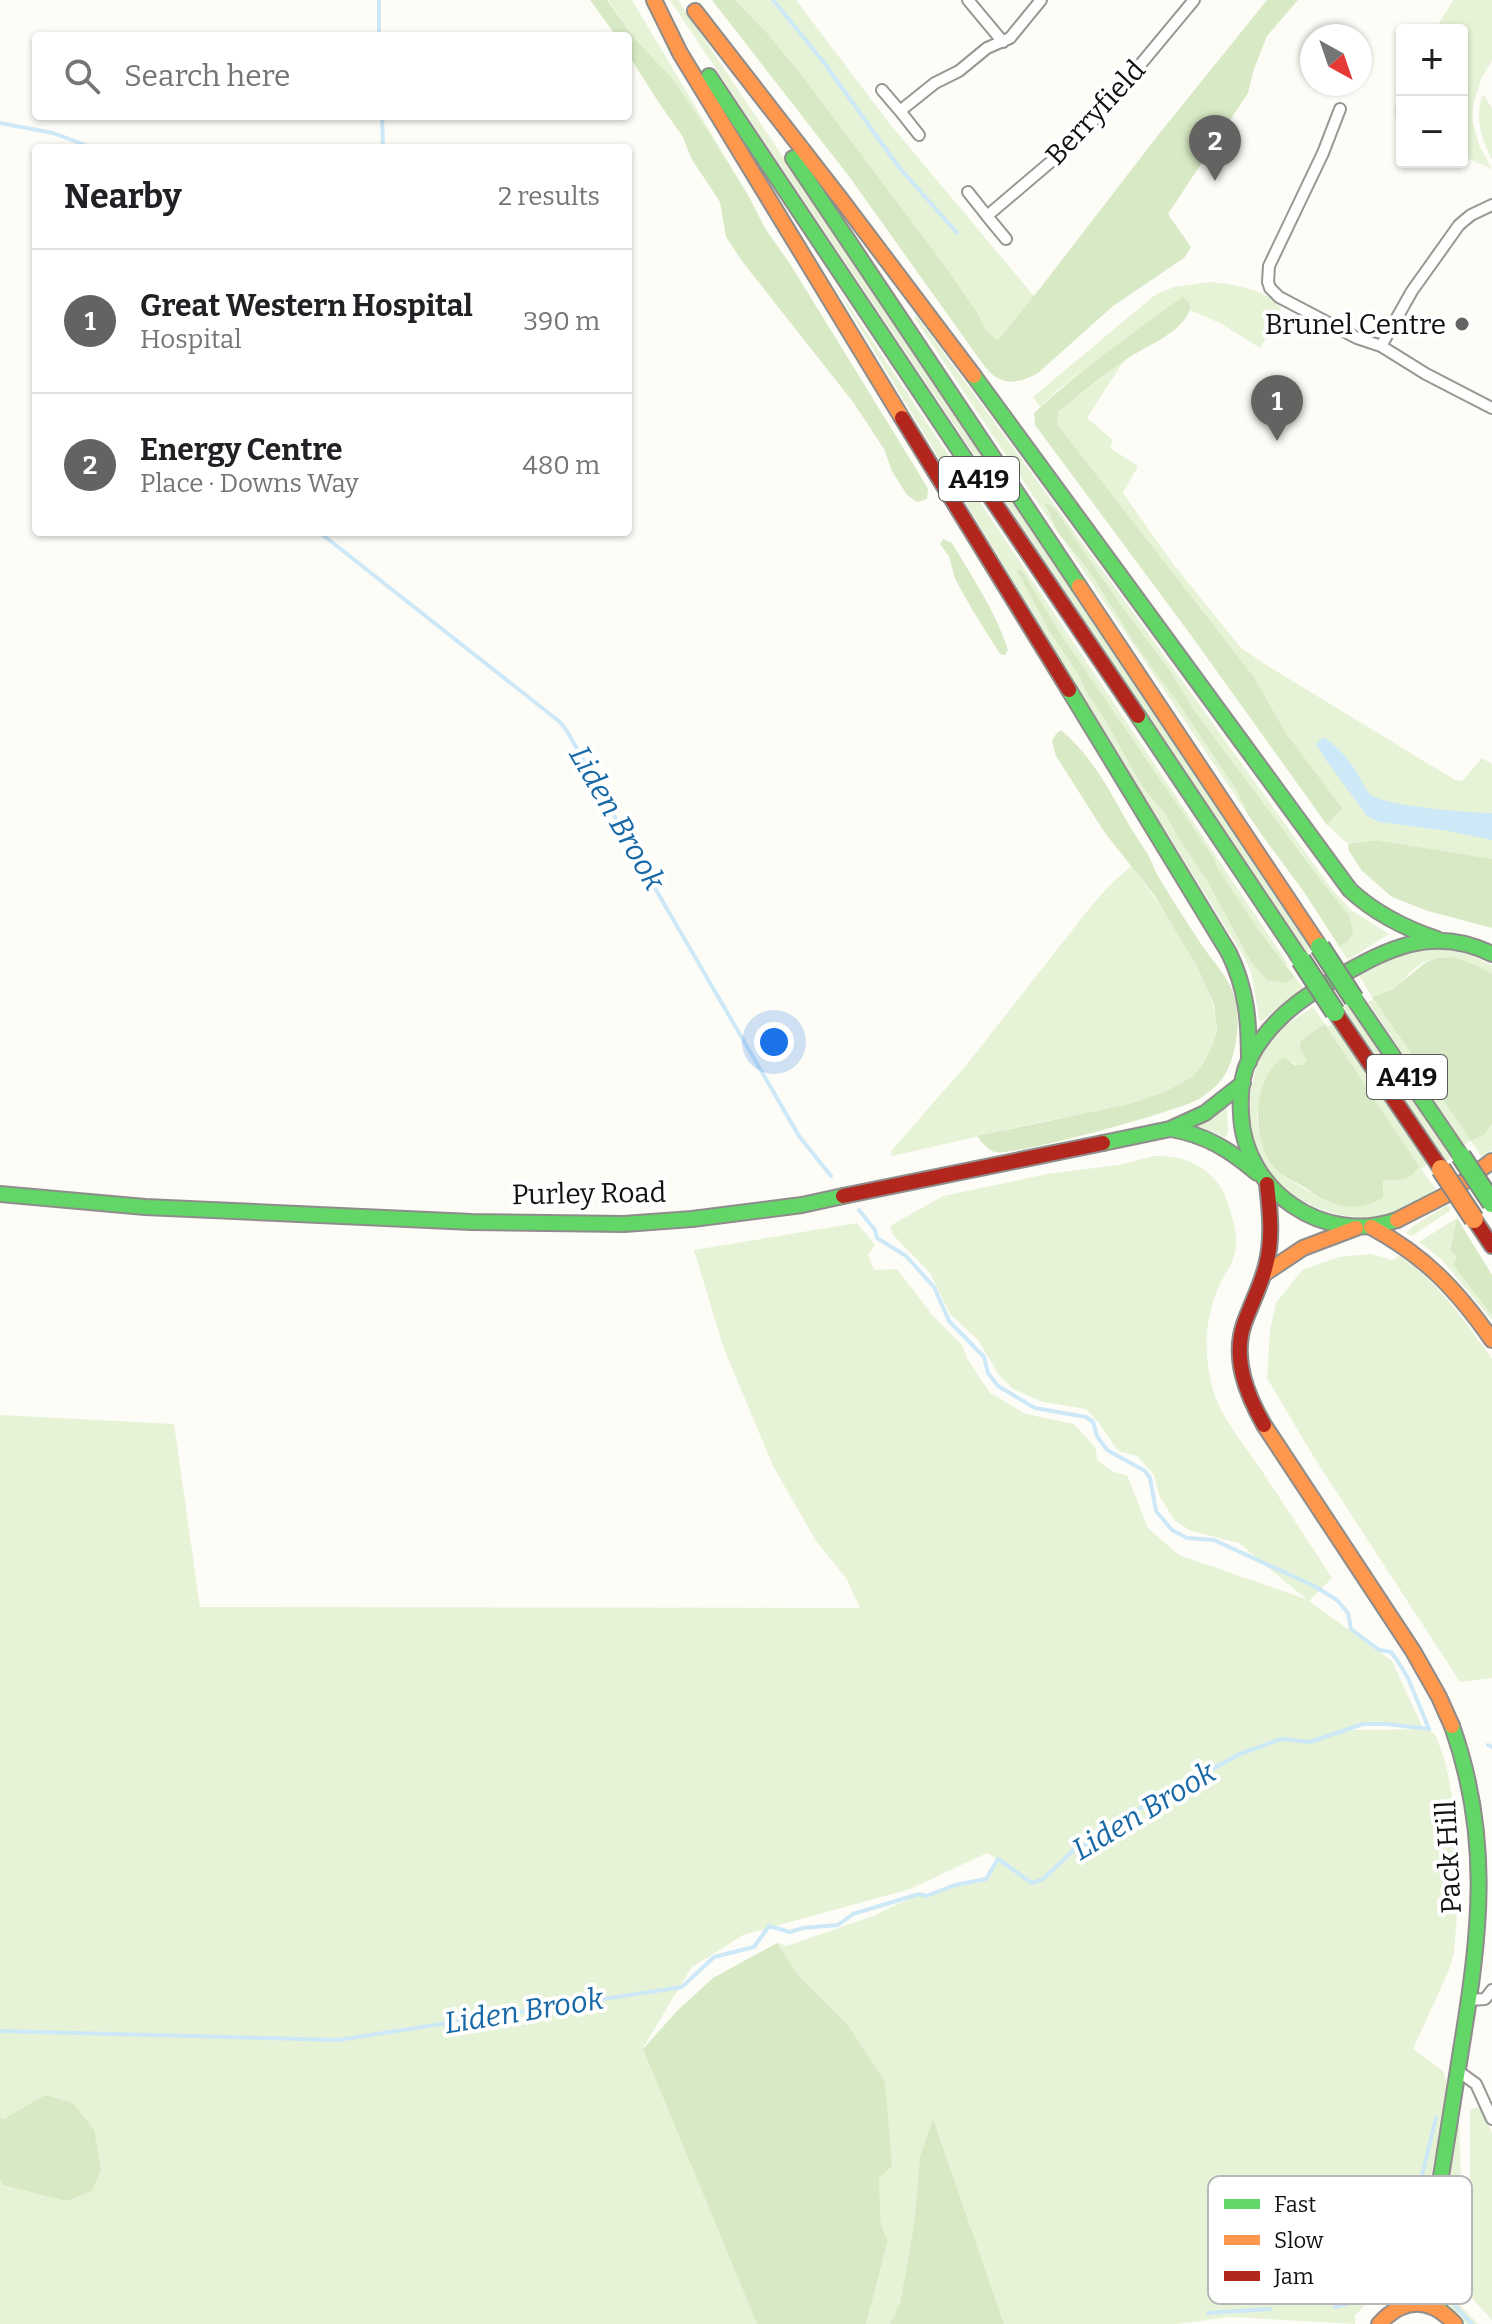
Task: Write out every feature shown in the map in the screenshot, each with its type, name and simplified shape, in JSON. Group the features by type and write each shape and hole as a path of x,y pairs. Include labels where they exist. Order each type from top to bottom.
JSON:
{"main road":[{"name":"A419","path":"654,0 741,122 1492,1246"},
{"name":"A419","path":"654,0 680,53 1234,962 1247,1002 1249,1062"},
{"name":"A419","path":"691,6 1003,415 1350,890 1384,917 1437,939"},
{"name":"A419","path":"691,6 1492,1203"},
{"path":"1262,1179 1248,1153 1242,1124 1243,1083 1249,1062 1274,1024 1328,985 1385,951 1437,939 1489,951"},
{"name":"Purley Road","path":"0,1194 161,1208 472,1222 624,1224 705,1218 802,1205 1170,1129 1205,1113 1243,1083"},
{"name":"Purley Road","path":"1170,1129 1199,1134 1230,1150 1290,1207 1310,1218 1329,1224 1364,1228"},
{"path":"1264,1274 1303,1248 1326,1238 1410,1216 1492,1161"},
{"name":"Pack Hill","path":"1262,1179 1271,1231 1264,1274 1240,1332 1240,1361 1248,1394 1272,1437 1425,1670 1452,1724 1472,1785 1479,1822 1483,1872 1481,1917 1441,2176"},
{"path":"1364,1228 1405,1245 1438,1271 1492,1340"},
{"name":"Pack Hill","path":"1379,2324 1400,2304"},
{"path":"1396,2309 1414,2304"},
{"path":"1421,2304 1440,2310 1455,2324"},
{"name":"Pack Hill","path":"1438,2304 1440,2310"}],"street":[{"path":"968,0 1003,42"},
{"path":"900,111 935,83 959,71 987,48 1014,34 1041,0"},
{"name":"Berryfield","path":"987,216 1081,136 1194,0"},
{"path":"882,90 919,135"},
{"path":"1340,109 1323,153 1269,266 1270,288 1279,297 1357,338 1381,346 1426,374 1492,408"},
{"path":"968,192 1006,239"},
{"path":"1381,346 1412,291 1459,225 1492,205"},
{"path":"1469,2000 1485,1999 1492,1990"},
{"path":"1458,2071 1476,2084 1492,2119"}],"green space":[{"path":"590,0 607,0 630,32 613,32"},
{"path":"608,0 632,0 748,195 672,78 630,32"},
{"path":"670,0 678,0 1312,950 1307,953"},
{"path":"712,0 735,0 767,33 943,263 979,315 986,331 998,340 1267,0 1298,0 1267,36 1248,93 1168,214 1191,247 1184,258 1113,306 1038,373 1009,382 997,378 985,367 851,179"},
{"path":"735,0 796,0 889,123 1034,296 998,340 986,331 979,315 943,263 801,74"},
{"path":"1453,0 1492,0 1492,61 1482,77 1472,119 1479,145 1492,169 1468,159 1468,24 1439,24"},
{"path":"632,35 672,78 707,130 915,467 928,489 927,499 917,502 907,495 892,471 884,449 853,402 742,261 726,237 720,202 691,158 683,137 632,60"},
{"path":"1483,94 1492,108 1492,159 1480,127 1479,110"},
{"path":"829,276 1290,967 1261,933 1214,858 1062,636 1023,572 1017,571 1049,631 1078,674 1143,788 1165,814 1206,879 1252,964 1267,980 1285,983 1295,977 1303,988 1260,1022 1251,972 1243,955 1113,747"},
{"path":"1210,282 1258,292 1281,307 1280,315 1260,348 1191,308 1133,332 1040,407 1033,397 1155,295 1174,287"},
{"path":"1183,297 1190,309 1177,328 1124,361 1058,412 1057,424 1254,677 1286,733 1342,808 1327,825 1035,425 1034,413 1051,397 1106,352"},
{"path":"917,316 1331,888 1351,910 1389,934 1348,960 1329,932 1339,946 1349,915 1194,710 1169,669 1055,509 1046,503 1058,533 914,317"},
{"path":"1125,359 1087,418 1113,440 1110,448 1138,466 1123,493 1174,565 1241,648 1268,666 1455,780 1462,781 1482,758 1492,764 1492,859 1377,840 1348,844 1327,825 1341,807 1286,733 1254,677 1057,424 1058,412"},
{"path":"1047,503 1055,509 1169,669 1194,710 1349,915 1353,932 1348,941 1339,946 1264,838 1183,710 1135,644 1091,574 1058,533"},
{"path":"943,539 952,543 990,608 1008,650 1005,655 1000,654 955,579 949,556 940,544"},
{"path":"1064,542 1091,574 1135,644 1183,710 1237,791 1247,813"},
{"path":"1018,569 1023,572 1062,636 1214,858 1261,933 1295,977 1285,983 1267,980 1252,964 1206,879 1165,814 1143,788 1078,674 1049,631"},
{"path":"1061,730 1085,754 1102,779 1166,889 1227,980 1237,1009 1237,1038 1225,1075 1199,1099 1096,1132 1031,1148 995,1152 977,1136 1130,1104 1165,1092 1192,1077 1202,1066 1217,1029 1214,1004 1197,966 1154,895 1105,833 1056,756 1052,741"},
{"path":"1377,840 1492,859 1492,928 1428,911 1392,897 1362,871 1349,851 1348,844"},
{"path":"1131,866 1186,945 1209,992 1216,1031 1211,1050 1200,1069 1174,1088 1138,1103 892,1156 891,1151 968,1063 1092,905"},
{"path":"1434,949 1478,959 1492,966 1492,974 1453,958 1434,958 1414,969 1390,991 1372,997 1359,976 1394,957"},
{"path":"1451,957 1492,974 1492,1124 1485,1134 1471,1141 1372,997 1392,990 1426,962"},
{"path":"1373,999 1471,1141 1464,1145 1368,1002"},
{"path":"1348,1004 1451,1158 1446,1161 1343,1007"},
{"path":"1313,1007 1325,1024 1309,1034 1307,1061 1298,1066 1293,1062 1277,1062 1263,1088 1257,1115 1258,1127 1271,1162 1285,1177 1325,1201 1353,1207 1383,1180 1407,1177 1419,1166 1327,1027 1334,1023 1428,1163 1421,1169 1436,1189 1403,1209 1381,1216 1363,1217 1332,1213 1310,1205 1276,1180 1255,1146 1249,1104 1261,1055 1279,1031"},
{"path":"1325,1024 1419,1166 1408,1178 1383,1180 1383,1197 1362,1206 1332,1203 1283,1175 1273,1166 1261,1140 1258,1109 1265,1080 1283,1057 1295,1065 1303,1065 1307,1060 1300,1043"},
{"path":"1225,1107 1228,1133 1225,1137 1198,1126"},
{"path":"1492,1124 1492,1150 1483,1159 1471,1141 1485,1134"},
{"path":"1154,1156 1183,1159 1205,1170 1222,1190 1235,1230 1236,1248 1214,1299 1208,1326 1210,1380 1218,1404 1332,1578 1309,1601 1392,1661 1423,1728 1376,1724 1350,1730 1429,1729 1436,1736 1446,1764 1460,1840 1454,1953 1413,2049 1443,2071 1448,2086 1431,2176 1208,2176 1208,2304 1367,2304 1355,2315 1355,2324 1230,2317 1177,2324 1004,2324 933,2121 920,2156 914,2225 900,2303 890,2324 866,2324 888,2241 881,2225 879,2179 892,2166 848,2025 798,1975 777,1943 787,1946 873,1916 919,1894 926,1896 955,1885 983,1882 998,1860 987,1853 910,1889 743,1935 691,1968 643,2048 757,2324 0,2324 0,1415 174,1424 200,1607 860,1608 846,1578 816,1541 773,1466 723,1346 694,1250 857,1223 875,1245 868,1255 874,1270 897,1269 933,1316 962,1345 990,1393 1026,1414 1074,1424 1096,1448 1097,1460 1113,1472 1127,1475 1148,1528 1179,1555 1306,1599 1239,1543 1191,1531 1174,1520 1159,1495 1154,1475 1137,1456 1118,1451 1086,1409 1043,1402 1013,1389 999,1375 978,1340 950,1314 930,1273 893,1235 890,1226 943,1196 1047,1174 1118,1165"},
{"path":"1448,1205 1451,1210 1412,1236 1406,1233 1413,1226"},
{"path":"1457,1218 1450,1250 1457,1257 1453,1265 1492,1315 1492,1320 1442,1260 1419,1242"},
{"path":"1457,1218 1492,1275 1492,1315 1453,1265 1457,1257 1450,1250"},
{"path":"1371,1254 1392,1260 1399,1256 1427,1278 1492,1359 1492,1678 1460,1682 1315,1459 1267,1378 1270,1331 1276,1303 1302,1270 1339,1257"},
{"path":"777,1943 798,1975 848,2025 885,2082 892,2166 879,2179 881,2225 888,2241 866,2324 757,2324 643,2049 677,2011 713,1978"},
{"path":"45,2095 73,2103 94,2130 101,2169 92,2191 66,2201 3,2185 0,2178 0,2118 4,2119"},
{"path":"1480,2106 1492,2133 1492,2320 1472,2298 1470,2110"},
{"path":"1459,2115 1461,2176 1448,2176"},
{"path":"933,2119 1004,2324 890,2324 900,2303 914,2225 920,2156"},
{"path":"1447,2304 1459,2304 1478,2324 1466,2324"}],"water":[{"path":"1323,737 1346,758 1370,794 1408,805 1492,813 1492,840 1379,822 1367,816 1316,744"}],"waterway":[{"name":"Liden Brook","path":"379,0 379,32"},
{"path":"773,0 822,60 898,166 957,233"},
{"name":"Liden Brook","path":"382,120 383,144"},
{"name":"Liden Brook","path":"0,123 53,133 82,144"},
{"name":"Liden Brook","path":"324,536 560,722 799,1136 831,1176"},
{"name":"Liden Brook","path":"859,1210 875,1230 877,1238 906,1256 934,1287 949,1321 984,1357 988,1373 998,1386 1035,1408 1086,1417 1093,1422 1097,1436 1107,1450 1145,1471 1150,1478 1156,1511 1172,1530 1187,1538 1214,1540 1314,1586 1337,1600 1348,1613 1351,1629 1379,1650 1391,1652 1397,1660 1408,1678 1429,1729"},
{"name":"Liden Brook","path":"0,2031 338,2040 682,1987 714,1957 754,1947 769,1926 790,1932 838,1925 853,1914 919,1894 926,1896 955,1885 986,1879 998,1859 1032,1883 1043,1879 1078,1846 1098,1842 1122,1818 1240,1754 1281,1739 1310,1742 1363,1724 1429,1729"},
{"name":"Liden Brook","path":"1488,1745 1492,1747"},
{"path":"1422,2176 1436,2118"},
{"path":"1335,2307 1346,2304"},
{"path":"1454,2304 1472,2324"},
{"path":"1208,2313 1270,2309"}],"traffic: fast":[{"path":"709,76 981,483"},
{"path":"793,158 1079,586"},
{"path":"974,376 1350,890 1391,919 1437,939"},
{"path":"1069,690 1229,953 1246,1006 1249,1062"},
{"path":"1138,716 1301,960"},
{"path":"1397,1220 1369,1226 1342,1225 1316,1218 1293,1206 1272,1188 1256,1167 1246,1142 1241,1114 1246,1066 1270,1029 1296,1004 1375,957 1408,945 1440,941 1457,942 1492,954"},
{"path":"1320,947 1354,999"},
{"path":"1301,960 1335,1012"},
{"path":"1354,999 1461,1156"},
{"path":"1103,1143 1170,1129 1205,1113 1243,1083"},
{"path":"1171,1129 1217,1145 1257,1173"},
{"path":"1461,1156 1492,1203"},
{"path":"0,1194 145,1207 472,1222 624,1224 802,1205 843,1196"},
{"path":"1441,2176 1468,2007 1479,1887 1473,1808 1452,1726"},
{"path":"1396,2309 1400,2304"},
{"path":"1438,2304 1440,2310"}],"traffic: slow":[{"path":"654,0 680,53 902,418"},
{"path":"695,11 974,376"},
{"path":"1079,586 1320,947"},
{"path":"1397,1220 1446,1195 1492,1161"},
{"path":"1441,1169 1474,1219"},
{"path":"1371,1227 1408,1250 1439,1276 1492,1340"},
{"path":"1264,1274 1303,1248 1356,1228"},
{"path":"1264,1425 1413,1651 1452,1726"},
{"path":"1379,2324 1398,2309 1417,2304 1436,2309 1455,2324"}],"traffic: jam":[{"path":"902,418 1069,690"},
{"path":"981,483 1138,716"},
{"path":"1335,1012 1441,1169"},
{"path":"843,1196 1103,1143"},
{"path":"1264,1425 1247,1389 1240,1350 1244,1324 1270,1245 1267,1184"},
{"path":"1474,1219 1492,1246"}],"place":[{"name":"Energy Centre","path":"1215,181"},
{"name":"Brunel Centre","path":"1462,324"},
{"name":"Great Western Hospital","path":"1277,441"}]}
